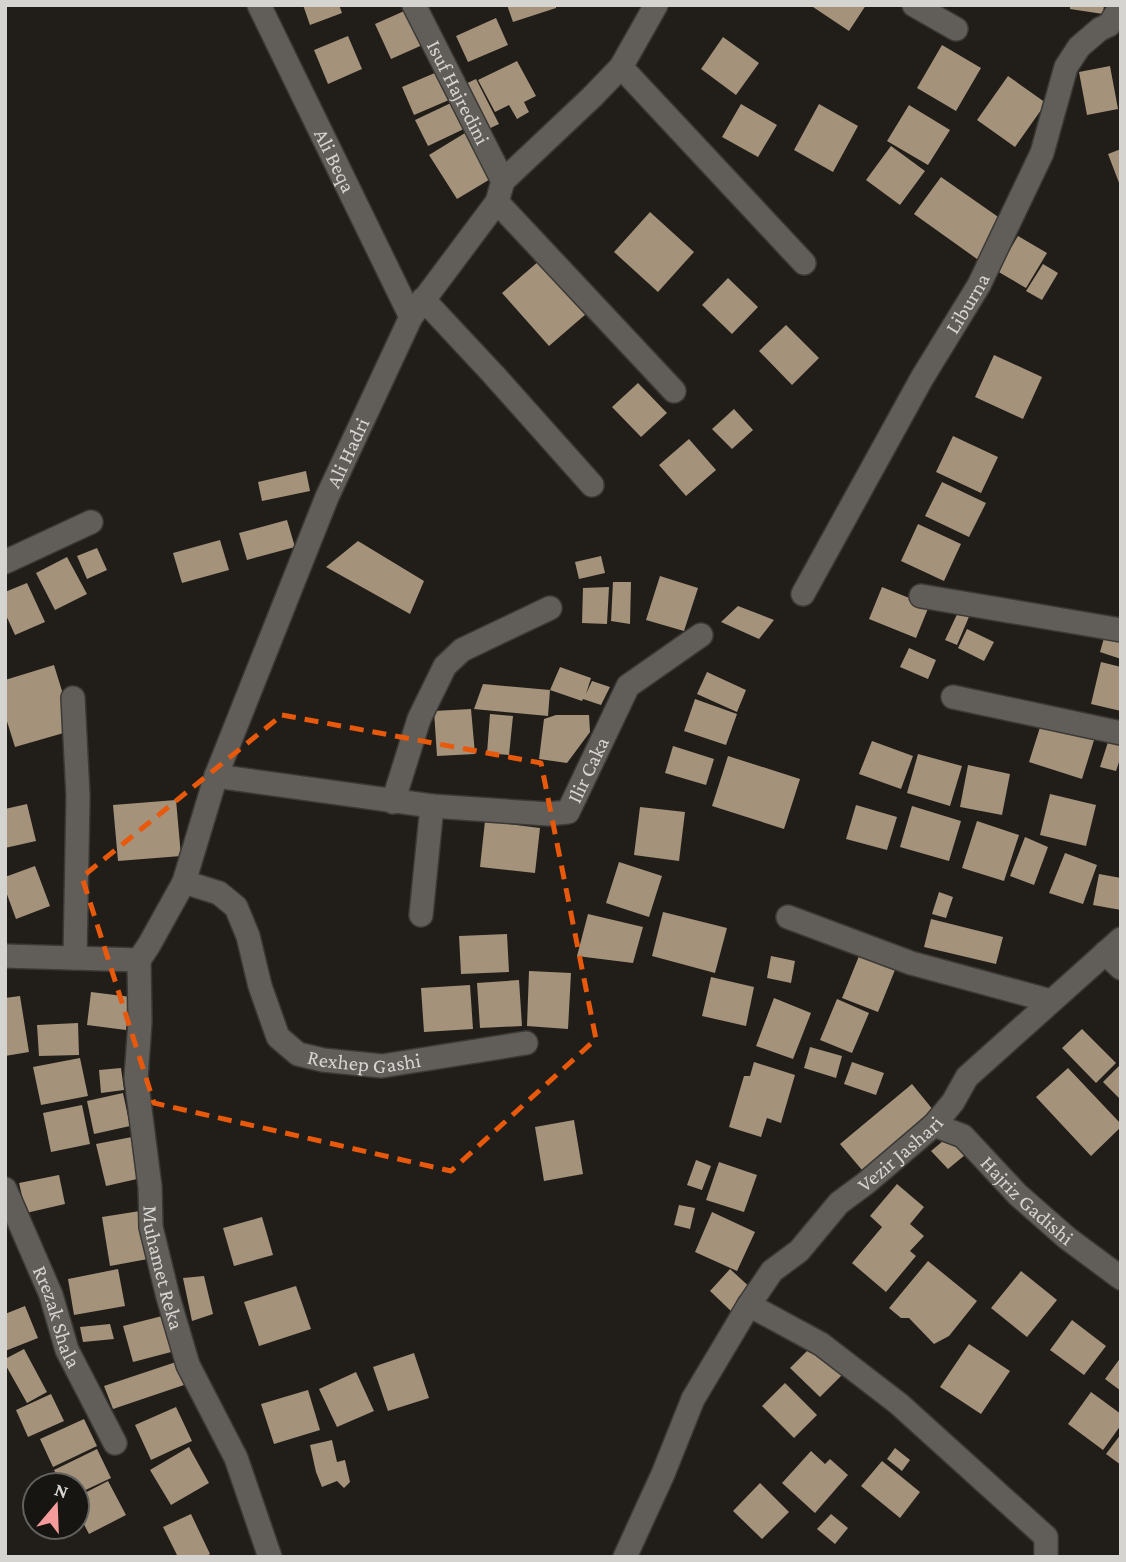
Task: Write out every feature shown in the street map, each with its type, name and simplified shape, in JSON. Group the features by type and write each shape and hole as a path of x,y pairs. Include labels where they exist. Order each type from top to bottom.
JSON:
{"street":[{"name":"Ali Beqa","path":"259,5 417,308 493,374 592,485"},
{"name":"Isuf Hajredini","path":"414,5 500,191 674,391"},
{"name":"Ali Hadri","path":"139,960 184,882 216,776 327,497 417,308 500,191 621,67 656,5"},
{"path":"914,5 956,29"},
{"name":"Liburna","path":"803,594 922,378 979,285 1042,153 1066,67 1079,47 1109,25 1119,12"},
{"path":"621,67 804,263"},
{"path":"5,562 91,522"},
{"path":"921,596 1121,630"},
{"path":"393,802 419,719 445,666 462,650 550,608"},
{"name":"Ilir Caka","path":"216,776 432,806 548,814 568,812 628,686 701,635"},
{"path":"953,697 1121,733"},
{"path":"74,698 78,796 75,958"},
{"path":"421,915 432,806"},
{"name":"Rexhep Gashi","path":"184,882 219,893 236,907 248,936 260,986 278,1037 298,1054 323,1060 382,1066 526,1042"},
{"path":"788,917 911,963 1051,1001"},
{"name":"Vezir Jashari","path":"625,1557 693,1399 749,1304 772,1271 799,1251 839,1203 934,1125 953,1102 967,1077 1051,1001 1116,953"},
{"path":"5,956 139,960"},
{"name":"Muhamet Reka","path":"139,960 140,1022 136,1078 150,1187 151,1227 188,1365 236,1458 270,1557"},
{"name":"Hajriz Gadishi","path":"934,1125 964,1136 1018,1195 1067,1238 1121,1278"},
{"name":"Rrezak Shala","path":"5,1189 51,1295 67,1350 115,1443"},
{"path":"749,1304 821,1344 900,1405 1046,1537 1046,1557"}],"highlighted area":[{"path":"282,715 541,763 596,1039 451,1171 154,1103 82,877"}],"building":[{"path":"303,5 339,5 342,13 310,25"},
{"path":"507,5 556,5 556,8 513,22"},
{"path":"866,5 849,31 813,7"},
{"path":"1070,5 1104,5 1103,14 1070,9"},
{"path":"411,8 427,43 391,59 375,24"},
{"path":"496,18 508,45 468,62 456,36"},
{"path":"348,36 362,69 328,84 314,50"},
{"path":"723,37 759,63 736,95 701,69"},
{"path":"942,45 981,68 956,111 917,88"},
{"path":"517,61 536,96 524,102 529,112 517,119 509,105 495,112 478,80"},
{"path":"1110,66 1118,109 1087,115 1079,72"},
{"path":"437,72 449,100 414,115 402,87"},
{"path":"1008,76 1046,103 1015,147 977,120"},
{"path":"476,79 499,124 484,131 461,86"},
{"path":"453,102 466,128 428,146 415,120"},
{"path":"741,104 777,125 758,157 722,137"},
{"path":"819,104 858,126 833,172 794,150"},
{"path":"909,105 950,130 928,165 887,141"},
{"path":"465,133 492,178 457,199 429,155"},
{"path":"891,146 925,171 900,205 866,180"},
{"path":"1121,149 1121,188 1108,154"},
{"path":"941,177 1004,221 977,259 914,214"},
{"path":"650,212 694,252 658,292 614,252"},
{"path":"1018,236 1047,253 1026,288 997,271"},
{"path":"539,261 586,314 549,346 502,293"},
{"path":"1043,264 1058,273 1042,300 1026,291"},
{"path":"728,278 758,307 732,334 702,305"},
{"path":"786,325 819,358 792,385 759,351"},
{"path":"994,355 1042,377 1023,419 975,397"},
{"path":"638,383 667,413 641,437 612,407"},
{"path":"734,409 753,430 732,449 712,429"},
{"path":"953,436 998,457 981,493 936,472"},
{"path":"689,439 716,470 686,496 659,465"},
{"path":"306,471 310,491 262,501 258,482"},
{"path":"942,482 986,503 969,537 925,516"},
{"path":"287,520 295,547 247,560 239,533"},
{"path":"918,524 961,544 944,581 901,561"},
{"path":"220,540 229,570 182,583 173,553"},
{"path":"358,541 424,581 410,614 326,567"},
{"path":"97,548 107,570 87,579 77,556"},
{"path":"601,556 605,573 579,579 575,562"},
{"path":"67,557 87,594 55,610 36,573"},
{"path":"660,576 698,588 684,631 646,620"},
{"path":"613,582 631,582 630,624 611,621"},
{"path":"27,583 45,622 15,635 5,613 5,592"},
{"path":"609,587 607,624 582,623 583,588"},
{"path":"882,587 929,606 916,638 869,619"},
{"path":"738,606 774,620 759,639 721,622"},
{"path":"960,608 971,612 957,645 945,640"},
{"path":"967,629 994,642 984,661 958,648"},
{"path":"1106,631 1121,636 1121,659 1100,652"},
{"path":"909,648 936,660 928,679 900,667"},
{"path":"1101,662 1121,667 1121,711 1091,704"},
{"path":"54,665 74,730 15,747 5,715 5,680"},
{"path":"560,667 591,678 586,694 592,681 610,687 601,705 550,690"},
{"path":"707,672 746,690 737,712 697,694"},
{"path":"483,684 550,690 548,716 474,709"},
{"path":"695,699 737,714 726,745 684,731"},
{"path":"471,709 475,754 437,756 434,711"},
{"path":"490,714 513,716 509,755 487,753"},
{"path":"556,715 589,715 590,732 567,763 539,759 544,719"},
{"path":"1042,721 1095,737 1082,779 1029,762"},
{"path":"872,741 913,756 901,789 859,774"},
{"path":"1108,742 1121,746 1116,771 1100,767"},
{"path":"673,746 714,759 706,785 665,773"},
{"path":"918,754 962,766 950,806 907,793"},
{"path":"728,756 800,779 784,829 712,806"},
{"path":"968,765 1010,774 1002,815 960,807"},
{"path":"1050,794 1096,805 1086,846 1040,835"},
{"path":"176,800 181,856 118,861 113,805"},
{"path":"27,804 36,841 5,848 5,809"},
{"path":"856,805 897,817 887,850 846,839"},
{"path":"912,806 961,821 949,861 900,847"},
{"path":"640,807 685,812 679,861 634,855"},
{"path":"485,821 540,828 535,873 480,867"},
{"path":"977,821 1019,835 1004,881 962,868"},
{"path":"1025,837 1048,847 1034,885 1010,876"},
{"path":"1065,853 1097,865 1083,904 1049,893"},
{"path":"619,862 662,876 649,917 606,903"},
{"path":"35,866 50,906 16,919 5,889 5,877"},
{"path":"1099,874 1121,878 1121,910 1093,905"},
{"path":"939,892 953,897 946,918 932,914"},
{"path":"663,912 727,928 715,973 652,956"},
{"path":"588,914 643,927 633,963 577,956"},
{"path":"931,919 1003,937 996,964 924,947"},
{"path":"507,934 509,972 461,974 459,936"},
{"path":"771,956 795,961 791,983 767,978"},
{"path":"859,956 895,970 878,1012 842,998"},
{"path":"529,971 571,973 568,1029 527,1026"},
{"path":"711,977 754,987 746,1026 702,1016"},
{"path":"519,980 522,1026 480,1028 477,983"},
{"path":"470,985 473,1029 424,1032 421,988"},
{"path":"91,992 131,997 126,1030 87,1025"},
{"path":"20,996 29,1052 5,1056 5,998"},
{"path":"774,998 811,1013 793,1059 756,1046"},
{"path":"837,999 869,1013 852,1053 820,1040"},
{"path":"78,1023 79,1055 39,1056 37,1025"},
{"path":"1082,1029 1116,1063 1096,1083 1062,1048"},
{"path":"810,1047 842,1056 836,1078 804,1068"},
{"path":"80,1058 88,1096 41,1105 33,1067"},
{"path":"754,1062 795,1075 781,1123 767,1118 761,1137 729,1127 744,1076 750,1076"},
{"path":"852,1062 884,1073 876,1095 844,1084"},
{"path":"1121,1064 1121,1100 1103,1082"},
{"path":"121,1068 124,1090 101,1093 99,1070"},
{"path":"1068,1068 1121,1124 1091,1156 1036,1097"},
{"path":"912,1084 934,1111 862,1170 840,1144"},
{"path":"123,1093 130,1126 94,1134 87,1101"},
{"path":"82,1105 90,1144 51,1152 43,1113"},
{"path":"574,1120 583,1174 544,1181 535,1127"},
{"path":"137,1136 146,1177 106,1186 96,1144"},
{"path":"949,1136 965,1155 948,1169 931,1151"},
{"path":"696,1160 711,1166 702,1190 687,1185"},
{"path":"719,1162 757,1175 744,1212 706,1200"},
{"path":"59,1175 65,1204 26,1213 19,1183"},
{"path":"897,1184 924,1207 910,1224 924,1236 910,1251 916,1256 886,1292 852,1263 882,1227 870,1216"},
{"path":"679,1205 695,1208 690,1229 674,1225"},
{"path":"140,1211 148,1259 110,1266 102,1217"},
{"path":"712,1212 755,1232 737,1271 695,1252"},
{"path":"262,1217 273,1255 234,1266 223,1228"},
{"path":"928,1261 977,1301 949,1336 934,1344 909,1318 901,1318 889,1308"},
{"path":"118,1269 125,1306 74,1315 68,1279"},
{"path":"730,1269 753,1290 732,1312 710,1291"},
{"path":"1021,1271 1057,1300 1027,1337 991,1308"},
{"path":"204,1276 213,1314 192,1321 183,1278"},
{"path":"296,1286 311,1329 259,1346 244,1302"},
{"path":"25,1306 38,1338 5,1351 5,1314"},
{"path":"166,1315 175,1351 133,1362 123,1326"},
{"path":"1072,1320 1106,1346 1084,1375 1050,1350"},
{"path":"110,1324 114,1339 83,1342 80,1327"},
{"path":"969,1344 1010,1371 981,1414 940,1387"},
{"path":"812,1346 842,1375 820,1397 790,1368"},
{"path":"24,1349 47,1392 27,1403 5,1364 5,1359"},
{"path":"414,1353 429,1398 388,1411 373,1367"},
{"path":"1121,1357 1121,1391 1105,1379"},
{"path":"176,1362 184,1385 113,1409 104,1386"},
{"path":"356,1372 374,1411 337,1427 319,1389"},
{"path":"785,1383 817,1415 794,1438 762,1406"},
{"path":"308,1390 320,1430 274,1444 261,1404"},
{"path":"1091,1392 1121,1414 1121,1425 1103,1450 1068,1424"},
{"path":"51,1394 64,1421 28,1437 16,1410"},
{"path":"176,1407 192,1441 151,1460 135,1425"},
{"path":"84,1419 97,1446 53,1467 40,1439"},
{"path":"1121,1434 1121,1465 1106,1454"},
{"path":"332,1440 337,1462 345,1460 350,1482 344,1488 337,1481 322,1487 316,1472 310,1445"},
{"path":"189,1447 209,1483 171,1505 150,1470"},
{"path":"895,1448 910,1460 902,1471 887,1459"},
{"path":"97,1449 111,1478 91,1487 91,1471 54,1470"},
{"path":"811,1451 825,1464 830,1459 848,1475 815,1513 782,1483"},
{"path":"882,1461 920,1492 900,1518 861,1486"},
{"path":"108,1481 126,1515 91,1533 91,1490"},
{"path":"760,1483 789,1512 762,1539 733,1511"},
{"path":"191,1514 210,1554 205,1557 178,1557 163,1527"},
{"path":"831,1514 848,1528 835,1544 817,1529"}]}
